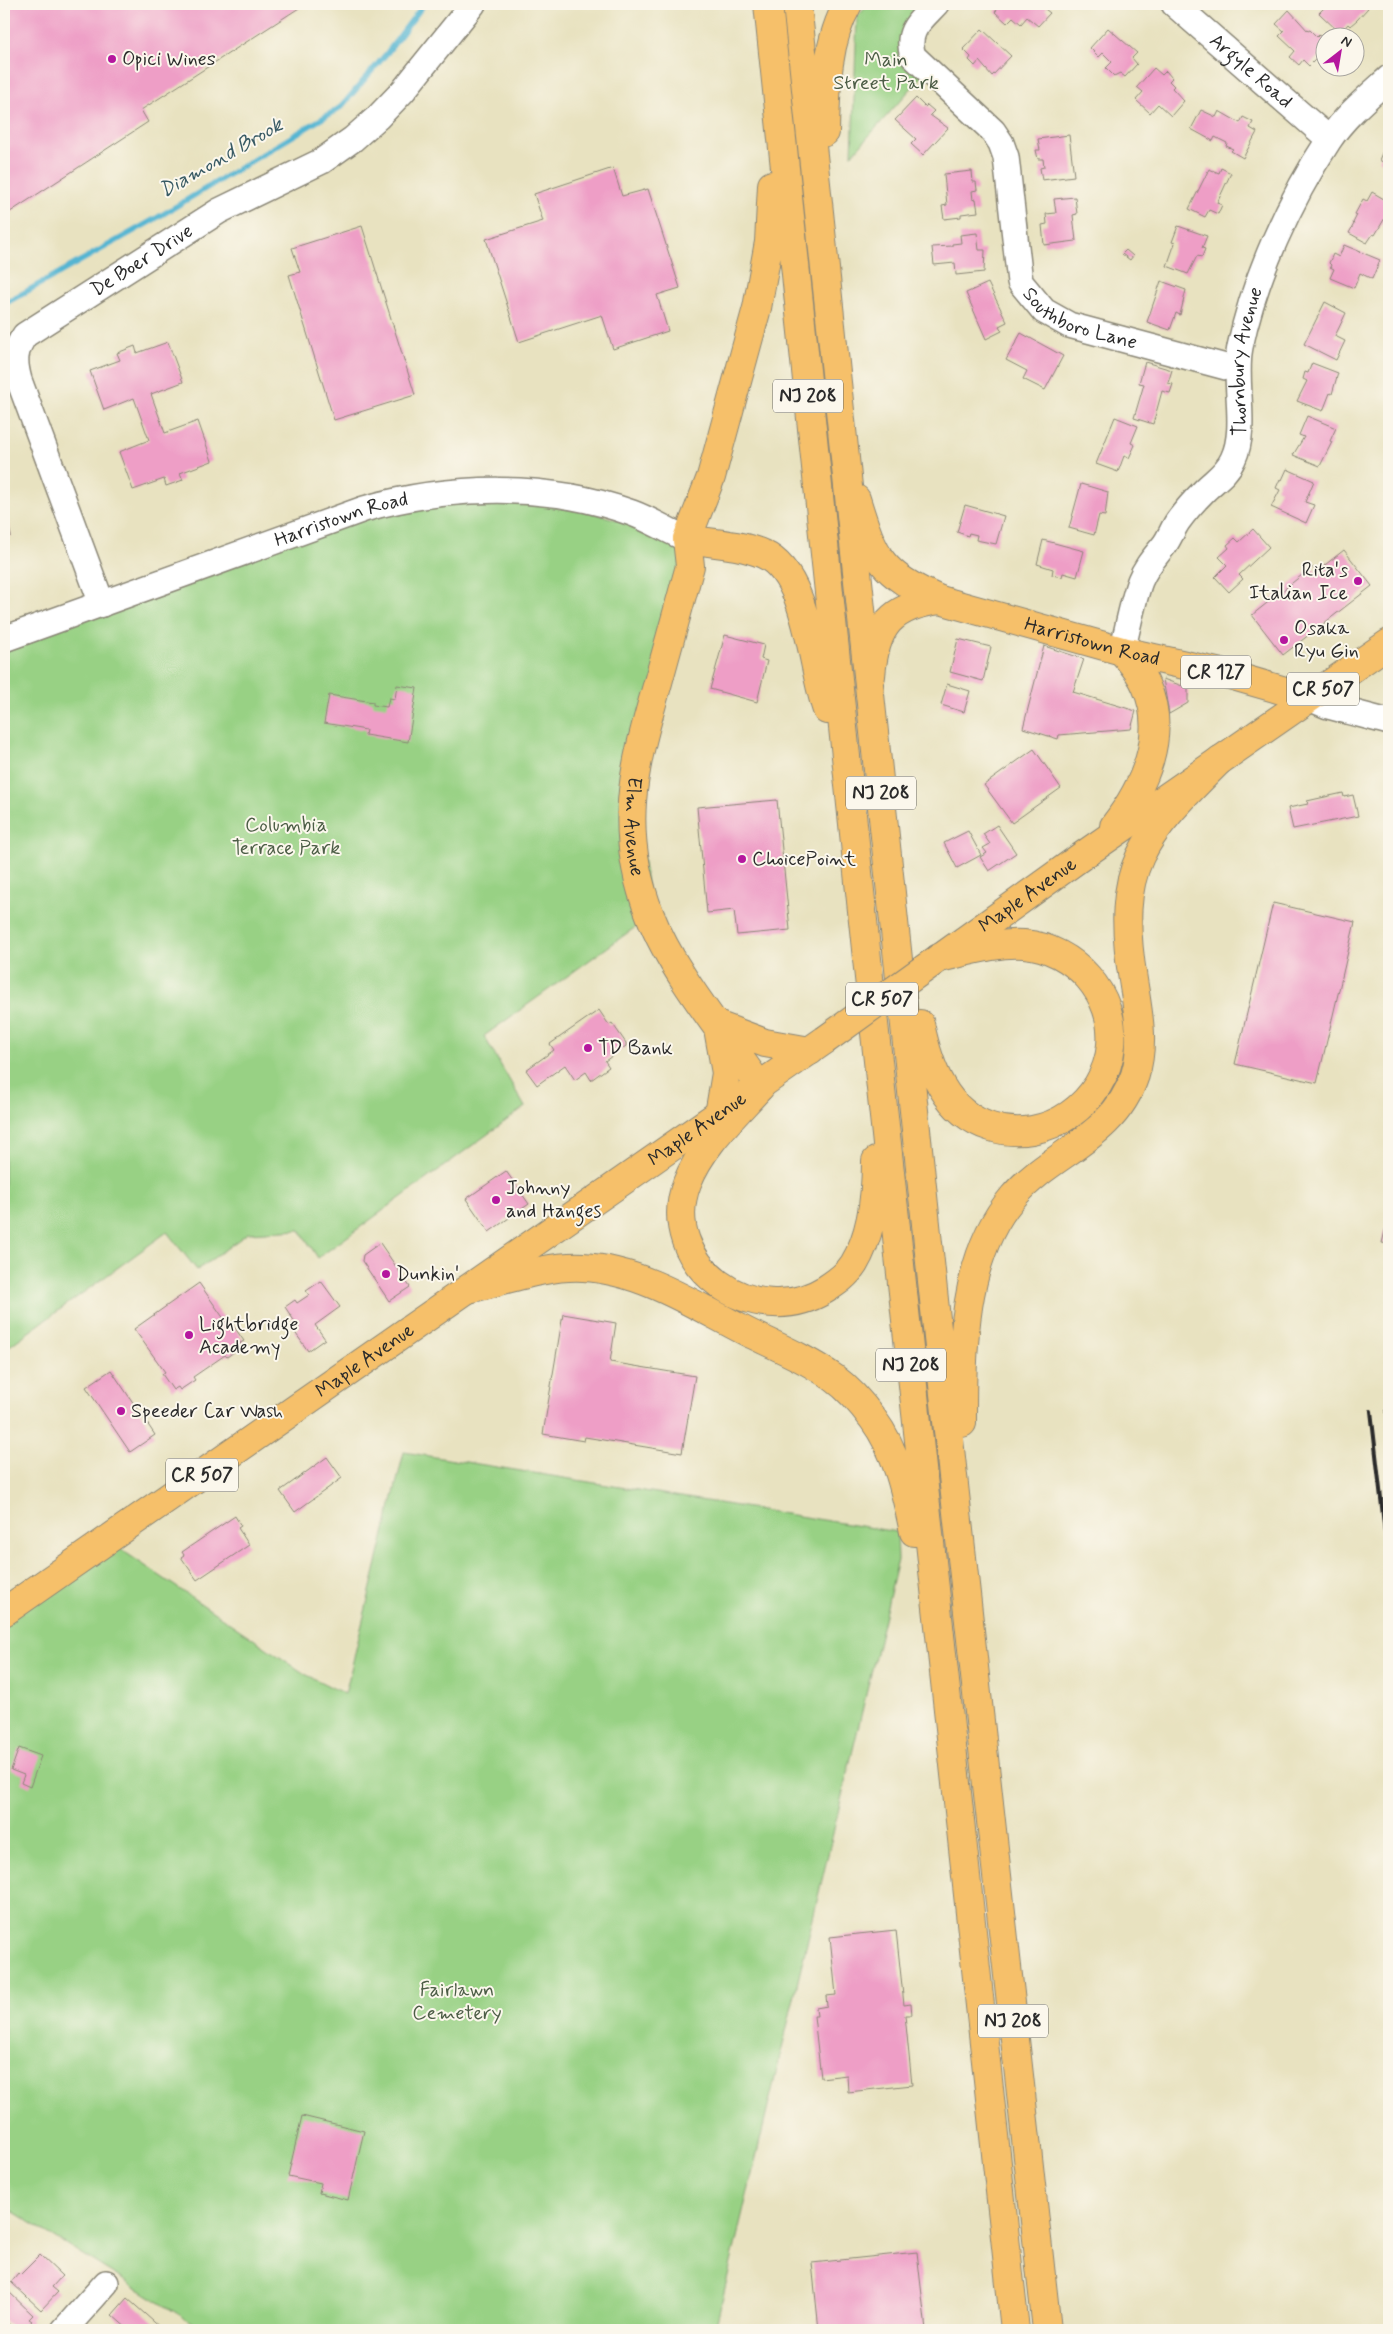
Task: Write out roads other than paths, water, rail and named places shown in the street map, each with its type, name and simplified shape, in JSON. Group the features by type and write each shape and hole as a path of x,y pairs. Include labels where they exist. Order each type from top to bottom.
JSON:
{"main road":[{"name":"NJ 208","path":"797,4 943,1385 1047,2330"},
{"path":"823,251 828,65 835,35 848,4"},
{"name":"NJ 208","path":"769,15 846,766 1015,2330"},
{"path":"769,15 771,209 765,274 758,308 711,477 687,539 748,549 763,554 777,563 787,575 795,589 825,704 846,766"},
{"name":"Harristown Road","path":"847,468 869,539 883,564 908,584 940,600 1122,651 1230,675 1309,698"},
{"name":"Elm Avenue","path":"687,539 690,566 640,744 633,780 630,815 632,846 639,882 650,916 680,971 760,1087"},
{"path":"870,688 876,646 883,629 892,616 907,606 940,600"},
{"name":"Maple Avenue","path":"4,1612 760,1087 1102,842 1389,643"},
{"path":"1102,842 1126,810 1138,789 1153,751 1153,706 1146,686 1122,651"},
{"path":"969,1610 962,1397 968,1315 980,1258 989,1235 1014,1196 1032,1180 1088,1139 1109,1120 1124,1100 1135,1075 1141,1047 1139,1018 1127,935 1128,903 1135,866 1144,846 1157,826 1171,809 1220,760"},
{"path":"892,898 925,1048 933,1073 946,1094 962,1112 981,1124 1004,1131 1028,1131 1052,1125 1071,1114 1087,1100 1107,1066 1111,1045 1110,1023 1095,985 1080,968 1065,956 1043,947 1024,944 1002,945 939,958"},
{"path":"760,1087 708,1146 696,1163 686,1184 682,1202 682,1224 689,1246 700,1266 715,1281 733,1294 748,1299 778,1304 799,1301 819,1294 838,1281 853,1264 862,1247 869,1224 876,1171 876,1142 867,959"},
{"path":"717,1025 765,1043 817,1046"},
{"path":"717,1025 726,1073 719,1115"},
{"path":"468,1289 523,1274 581,1266 606,1269 658,1287 809,1363 834,1379 856,1398 874,1420 889,1446 908,1506 955,1771"}],"street":[{"name":"De Boer Drive","path":"102,604 19,380 15,355 19,344 25,335 219,211 322,161 352,139 378,117 403,91 473,4"},
{"name":"Southboro Lane","path":"936,4 911,34 910,45 913,56 993,131 1001,143 1006,157 1020,282 1044,311 1069,326 1237,370"},
{"name":"Argyle Road","path":"1174,4 1329,139"},
{"name":"Thornbury Avenue","path":"1122,651 1140,582 1150,560 1164,544 1178,521 1206,489 1223,475 1233,459 1238,442 1237,370 1240,347 1251,304 1267,260 1293,204 1329,139 1351,112 1389,78"},
{"name":"Harristown Road","path":"4,639 364,509 400,499 436,493 510,490 589,501 630,512 687,539"},
{"name":"Harristown Road","path":"1309,698 1328,706 1389,722"},
{"path":"64,2330 106,2283"}],"waterway":[{"name":"Diamond Brook","path":"4,304 155,219 341,107 387,53 424,4"}],"railway":[{"path":"1387,1410 1389,1430"},
{"path":"1371,1411 1389,1568"}],"place":[{"name":"Opici Wines","path":"112,59"},
{"name":"Rita's Italian Ice","path":"1358,581"},
{"name":"Osaka Ryu Gin","path":"1284,640"},
{"name":"ChoicePoint","path":"742,859"},
{"name":"TD Bank","path":"588,1048"},
{"name":"Johnny and Hanges","path":"496,1200"},
{"name":"Dunkin'","path":"386,1274"},
{"name":"Lightbridge Academy","path":"189,1335"},
{"name":"Speeder Car Wash","path":"121,1411"}],"park label":[{"name":"Main Street Park","path":"886,72"},
{"name":"Columbia Terrace Park","path":"286,836"},
{"name":"Fairlawn Cemetery","path":"457,2002"}]}
